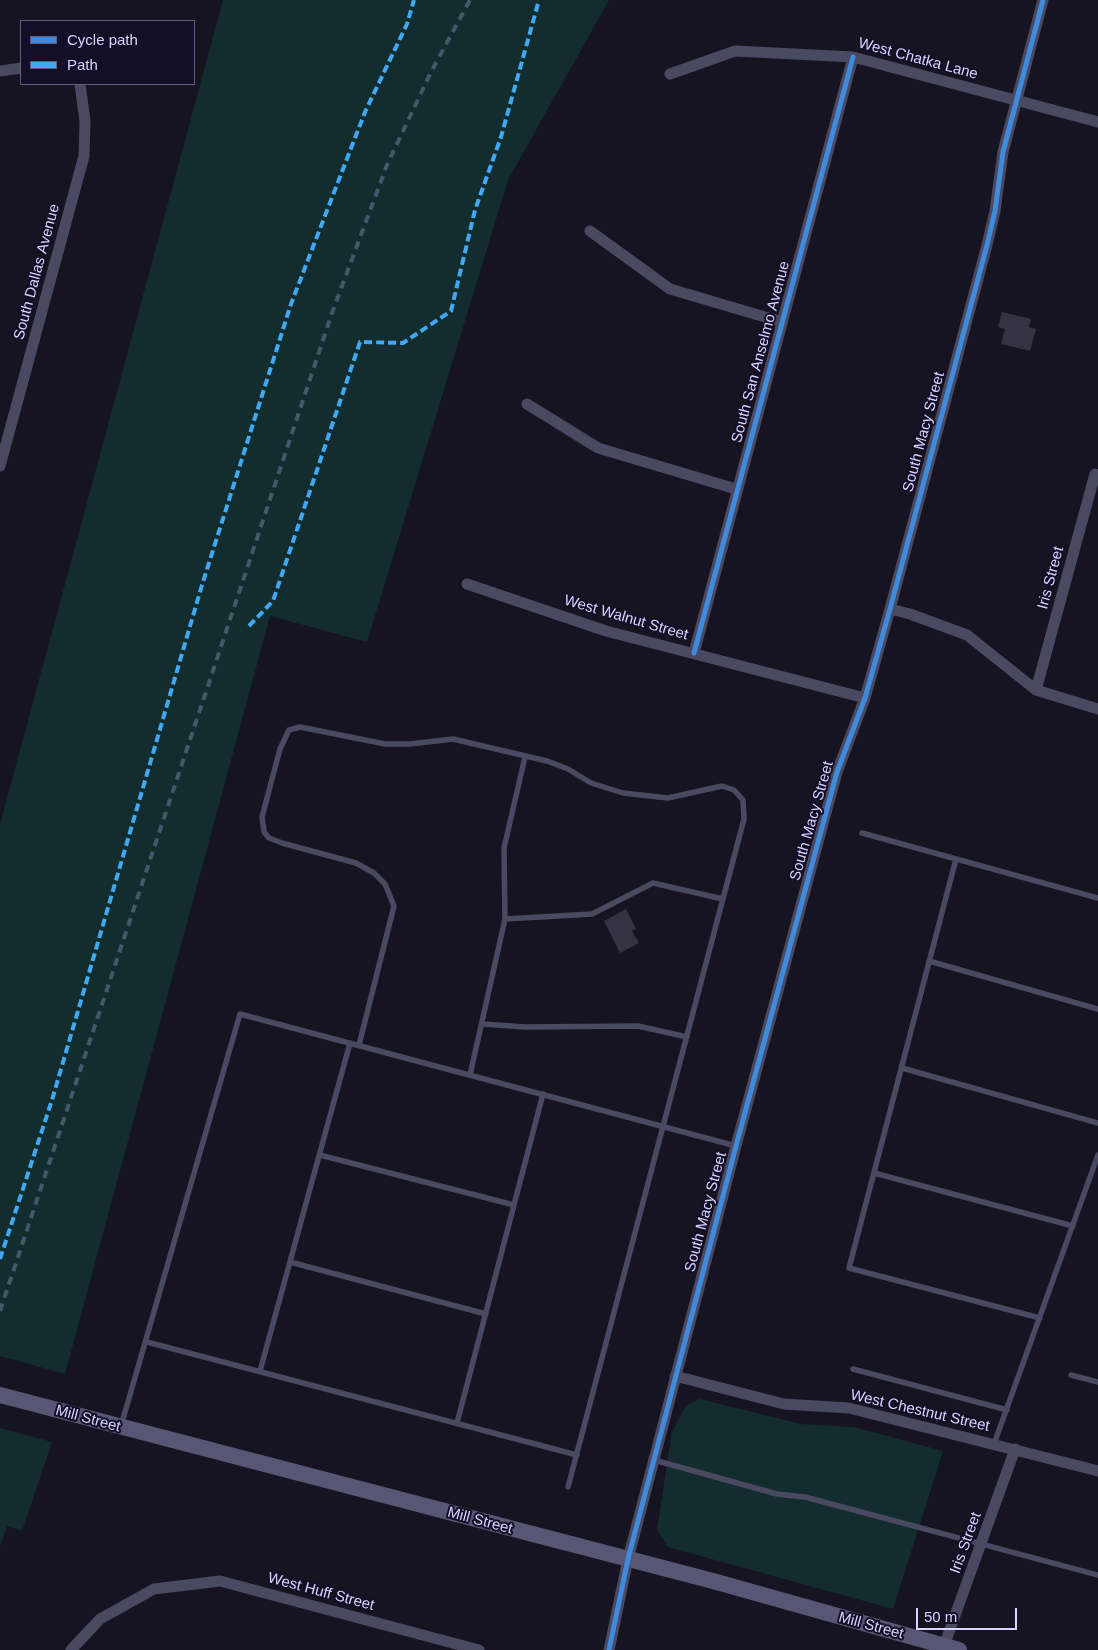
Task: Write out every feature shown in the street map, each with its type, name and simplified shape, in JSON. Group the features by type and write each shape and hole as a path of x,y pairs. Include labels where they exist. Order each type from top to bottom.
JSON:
{"main road":[{"name":"Mill Street","path":"4,1396 120,1428 628,1559 951,1648"}],"street":[{"name":"South Macy Street","path":"608,1650 628,1559 736,1146 837,772 865,698 890,609 995,211 1003,152 1043,0"},
{"name":"West Chatka Lane","path":"670,74 735,51 853,57 1016,102 1098,122"},
{"name":"South San Anselmo Avenue","path":"694,653 736,489 853,57"},
{"path":"0,71 20,68"},
{"name":"South Dallas Avenue","path":"0,466 84,156 85,121 80,85"},
{"path":"590,231 670,289 782,322"},
{"path":"527,404 598,448 736,489"},
{"name":"Iris Street","path":"1036,690 1095,474"},
{"name":"West Walnut Street","path":"467,584 606,631 865,698"},
{"path":"890,609 910,614 967,635 1036,690 1098,709"},
{"name":"West Chestnut Street","path":"675,1376 784,1404 849,1408 1098,1471"},
{"name":"Iris Street","path":"951,1648 981,1544 1015,1449"},
{"name":"West Huff Street","path":"71,1650 100,1619 154,1589 220,1581 479,1650"}],"lane":[{"path":"360,1045 394,906 385,884 374,874 356,863 282,843 269,838 264,832 262,818 280,749 289,730 300,727 385,744 453,740 547,761 568,769 591,782 623,792 668,798 722,786 734,790 744,800 744,819 568,1487"},
{"path":"470,1075 504,919 504,848 525,757"},
{"path":"862,833 1098,898"},
{"path":"956,859 850,1268 1040,1318"},
{"path":"504,919 592,914 653,883 723,899"},
{"path":"929,962 1098,1009"},
{"path":"120,1428 147,1342 240,1014 736,1146"},
{"path":"482,1024 525,1027 638,1026 687,1037"},
{"path":"260,1371 350,1043"},
{"path":"902,1068 1098,1123"},
{"path":"457,1423 543,1094"},
{"path":"320,1155 514,1205"},
{"path":"994,1444 1098,1155"},
{"path":"874,1173 1073,1226"},
{"path":"290,1262 486,1314"},
{"path":"147,1342 577,1455"},
{"path":"853,1369 1007,1410"},
{"path":"1071,1375 1098,1382"},
{"path":"654,1460 777,1494 805,1496 1098,1575"}],"green space":[{"path":"223,0 609,0 508,180 367,642 270,616 65,1374 0,1356 0,824"},
{"path":"700,1399 801,1424 854,1427 943,1451 893,1609 668,1547 657,1529 672,1432 686,1405"},
{"path":"0,1428 52,1442 22,1531 7,1526 0,1547"}],"building":[{"path":"1002,312 1031,319 1029,327 1036,329 1030,351 1001,344 1005,329 998,327"},
{"path":"626,909 636,929 632,931 639,943 620,953 604,921"}],"railway":[{"path":"0,1311 332,313 387,165 431,72 470,0"}],"marked path":[{"path":"0,1259 52,1100 202,585 291,304 365,112 407,24 414,0"},
{"path":"249,626 273,601 360,342 403,343 451,311 475,210 501,137 539,0"}],"cycle path":[{"path":"609,1650 628,1559 736,1146 837,772 865,698 890,609 987,245 995,211 1003,152 1043,0"},
{"path":"694,653 853,57"}]}
